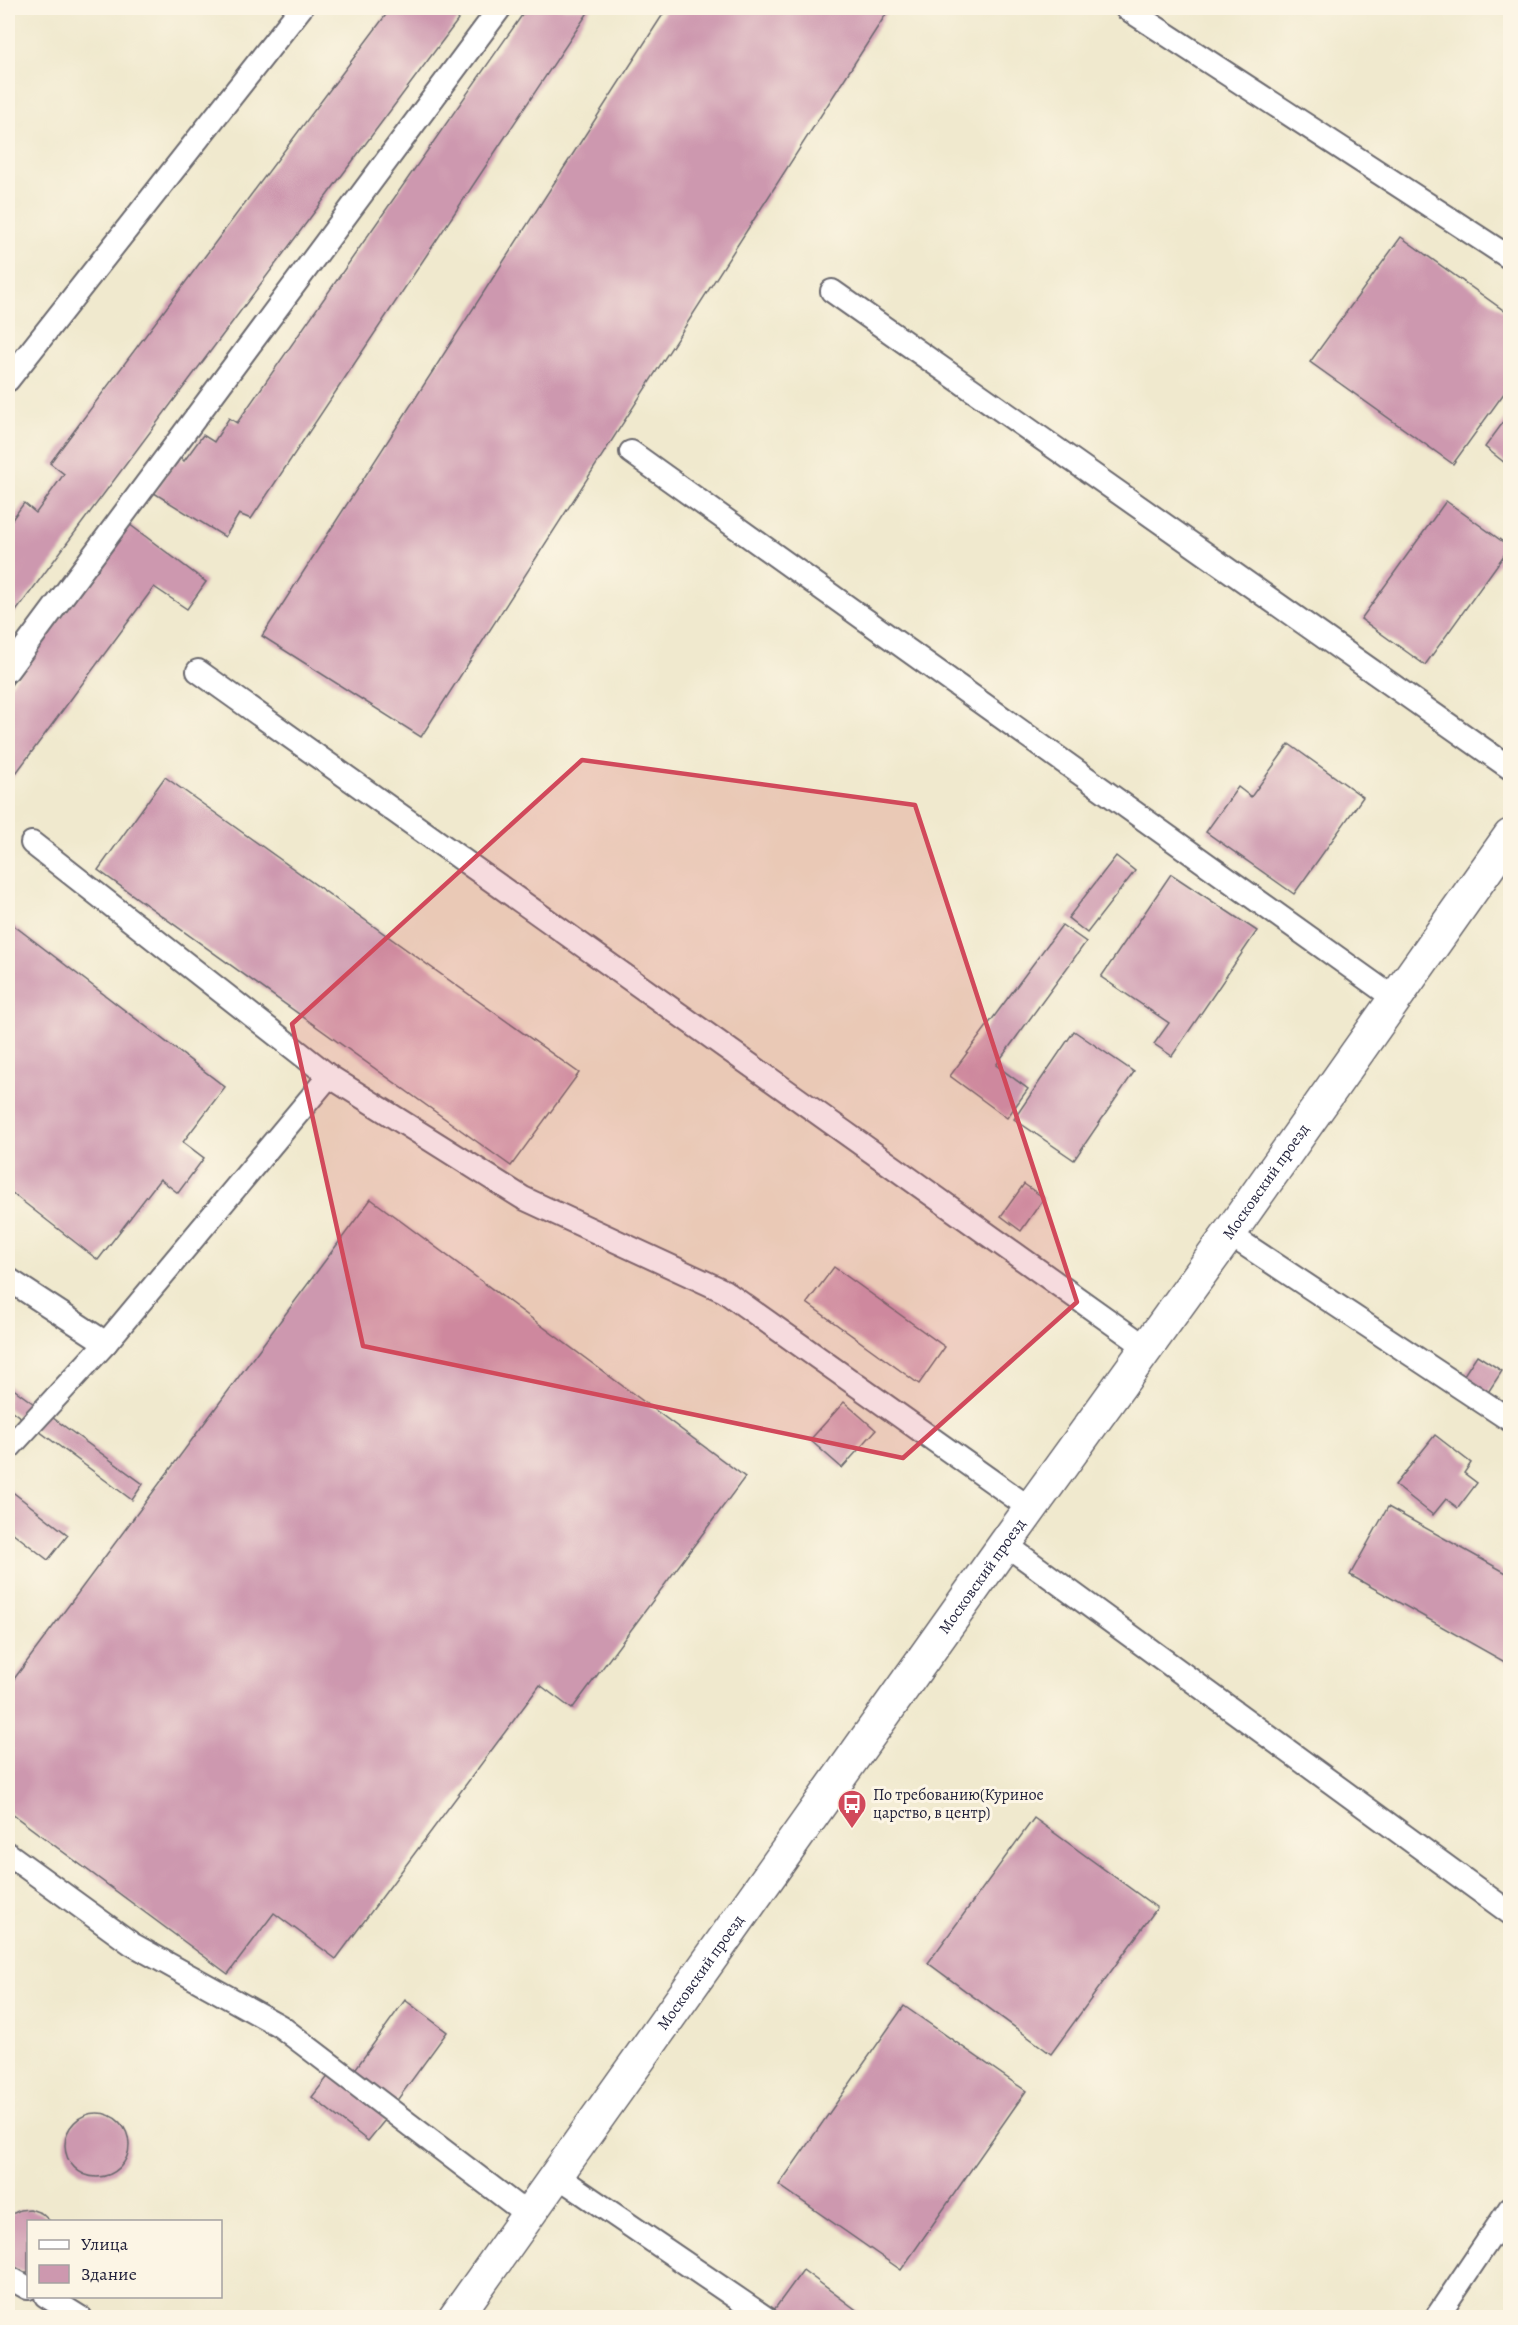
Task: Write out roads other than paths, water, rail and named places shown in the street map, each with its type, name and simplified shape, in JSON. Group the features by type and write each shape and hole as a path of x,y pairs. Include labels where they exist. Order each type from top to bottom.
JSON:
{"street":[{"name":"Московский проезд","path":"455,2318 1005,1544 1229,1234 1510,836"}],"lane":[{"path":"8,380 301,8"},
{"path":"8,670 500,8"},
{"path":"1126,8 1510,258"},
{"path":"832,291 1510,768"},
{"path":"631,452 1395,999"},
{"path":"198,671 1147,1348"},
{"path":"32,843 329,1076 523,1198 724,1291 1031,1509"},
{"path":"8,1449 106,1343 329,1076"},
{"path":"1229,1234 1510,1420"},
{"path":"8,1279 106,1343"},
{"path":"1005,1544 1510,1913"},
{"path":"8,1854 132,1944 280,2026 528,2215"},
{"path":"556,2175 766,2318"},
{"path":"1436,2318 1510,2208"},
{"path":"8,2277 27,2287"},
{"path":"49,2298 81,2318"}],"place":[{"name":"По требованию(Куриное царство, в центр)","path":"852,1830"}]}
